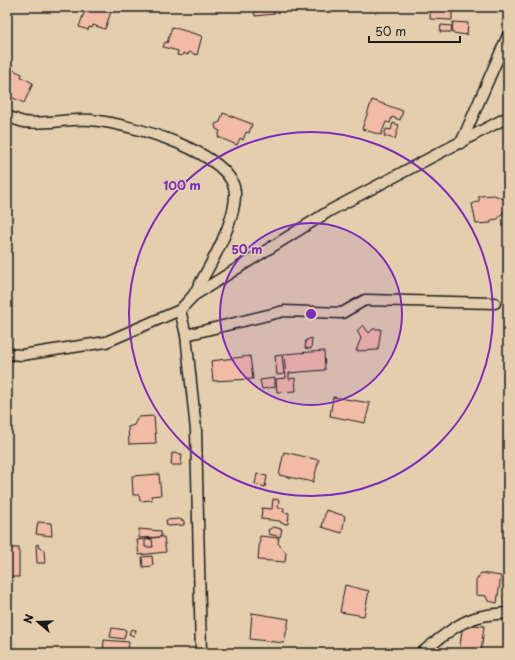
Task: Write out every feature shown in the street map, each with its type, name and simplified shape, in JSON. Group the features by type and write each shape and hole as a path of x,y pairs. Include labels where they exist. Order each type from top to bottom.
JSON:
{"street":[{"path":"461,143 508,35"},
{"path":"7,116 24,122 91,120 153,133 183,144 217,164 232,179 236,194 233,215 193,296"},
{"path":"7,354 22,355 106,342 180,310 193,296 331,210 508,117"},
{"path":"186,335 284,311 342,313 365,300 495,302"},
{"path":"180,310 186,335 196,430 201,653"},
{"path":"421,653 458,625 470,619 483,615 508,613"}],"building":[{"path":"86,7 106,7 112,9 105,29 93,25 92,28 89,27 88,30 79,27"},
{"path":"273,7 274,14 255,16 254,9"},
{"path":"430,7 452,7 452,20 430,19"},
{"path":"453,22 468,23 467,35 452,33"},
{"path":"441,25 452,26 451,32 440,32"},
{"path":"172,27 202,36 197,55 189,52 188,55 183,53 182,56 177,55 178,51 163,47 165,42 167,43"},
{"path":"7,67 22,74 21,77 33,83 24,103 7,95"},
{"path":"372,100 403,111 400,120 392,117 390,123 386,122 381,135 362,129"},
{"path":"223,113 252,124 249,133 246,132 243,140 240,138 237,145 218,137 220,131 216,129 215,124 220,122"},
{"path":"393,123 399,125 395,139 384,136 386,129 391,130"},
{"path":"494,195 506,200 505,210 498,219 491,220 491,223 476,224 472,204 479,201 479,196"},
{"path":"363,325 369,333 373,329 381,329 378,350 356,351 361,338 357,331"},
{"path":"312,338 311,349 305,348 306,340"},
{"path":"324,351 325,370 289,373 289,379 295,378 296,391 277,392 276,379 286,378 284,354"},
{"path":"282,355 284,374 277,375 275,356"},
{"path":"250,356 253,379 213,381 211,361"},
{"path":"275,378 275,387 262,389 260,380"},
{"path":"333,397 370,403 365,423 330,416"},
{"path":"154,416 156,443 129,444 128,427 134,425 138,417"},
{"path":"284,452 319,460 313,482 279,475"},
{"path":"172,453 182,454 181,465 171,465"},
{"path":"159,474 161,495 151,496 152,500 140,501 139,495 133,495 132,476"},
{"path":"257,474 267,476 265,487 255,484"},
{"path":"273,499 279,500 278,508 284,508 283,512 289,513 288,524 281,523 280,521 261,519 262,508 272,509"},
{"path":"326,510 345,516 342,533 322,527"},
{"path":"179,519 184,521 184,525 167,526 166,520"},
{"path":"38,522 51,523 52,536 36,534"},
{"path":"273,527 282,529 280,537 269,534 268,530"},
{"path":"139,529 161,531 161,537 139,538"},
{"path":"260,536 279,538 278,543 286,553 285,562 258,560"},
{"path":"164,537 166,552 139,555 137,540"},
{"path":"152,539 153,547 145,547 145,540"},
{"path":"38,544 39,548 44,550 45,563 37,563 36,545"},
{"path":"7,548 19,548 19,577 7,577"},
{"path":"152,556 153,566 143,567 142,557"},
{"path":"481,573 501,576 497,603 488,601 486,596 476,595 476,581"},
{"path":"345,585 369,591 364,616 340,612"},
{"path":"252,613 289,619 284,643 250,639"},
{"path":"463,624 484,626 481,653 459,651"},
{"path":"112,628 126,630 124,639 110,637"},
{"path":"131,629 136,630 134,636 129,634"},
{"path":"104,640 129,642 128,653 103,653"},
{"path":"339,649 359,653 338,653"}]}
